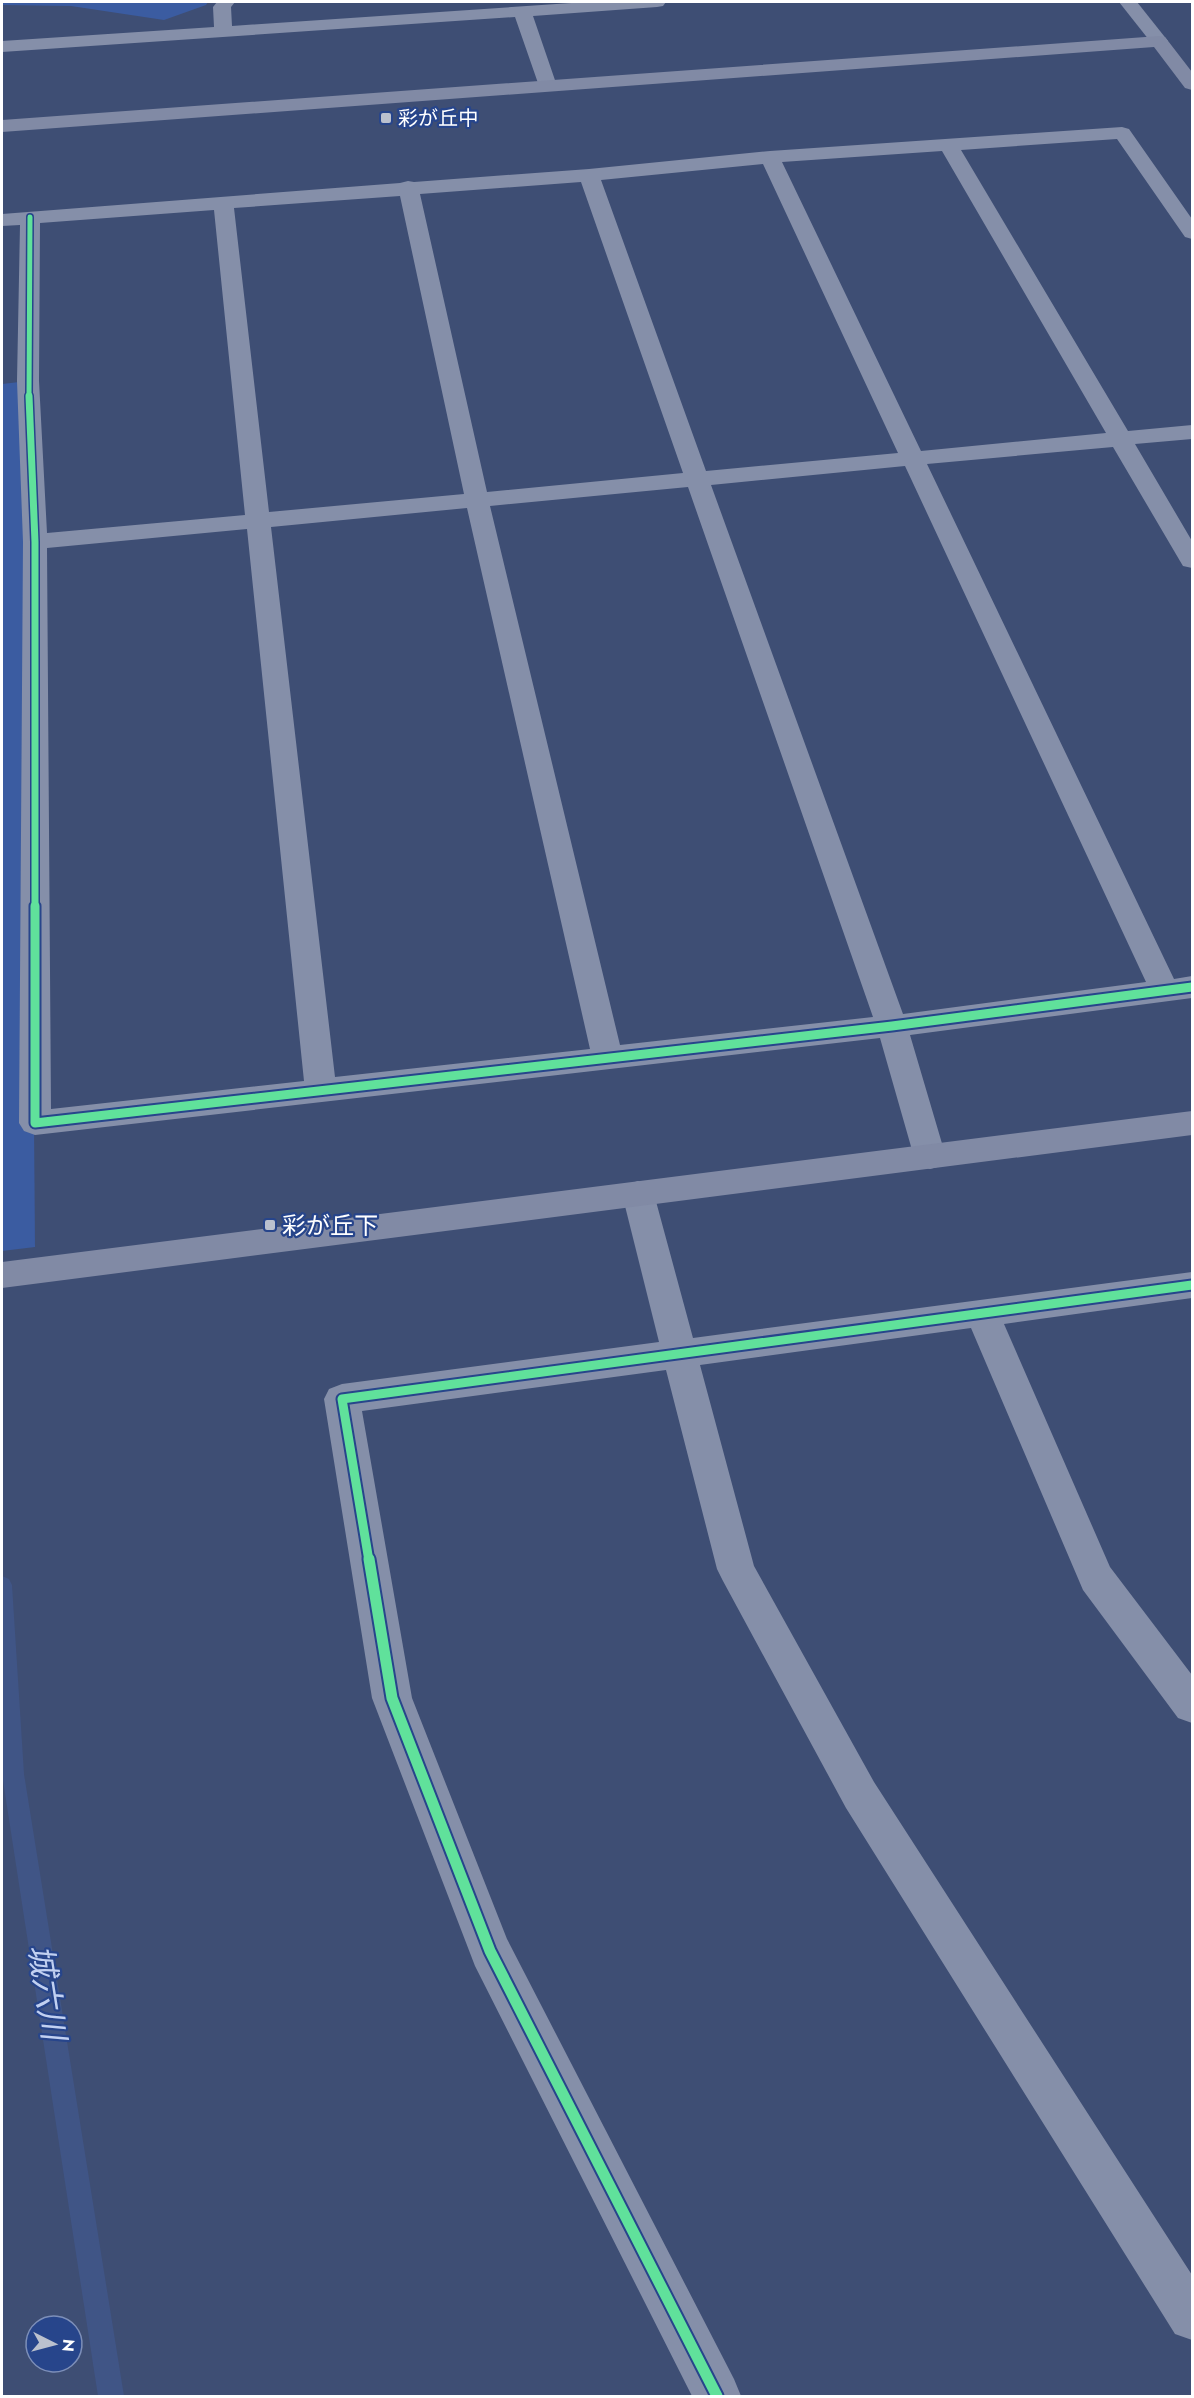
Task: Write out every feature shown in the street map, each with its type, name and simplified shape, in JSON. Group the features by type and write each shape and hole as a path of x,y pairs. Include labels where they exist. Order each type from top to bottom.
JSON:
{"street":[{"path":"224,31 222,7 226,2"},
{"path":"2,47 657,2"},
{"path":"1128,2 1192,84"},
{"path":"522,11 548,86"},
{"path":"2,126 1159,41"},
{"path":"2,220 589,175 770,157 1122,133 1192,233"},
{"path":"949,146 1192,561"},
{"path":"30,217 28,381 35,542 35,1123 606,1056 892,1026 1179,989 912,458 770,157"},
{"path":"589,175 892,1026 930,1157"},
{"path":"408,188 477,500 606,1056"},
{"path":"223,202 321,1089"},
{"path":"35,542 257,519 1192,432"},
{"path":"2,1275 1192,1124"},
{"path":"638,1194 736,1569 860,1795 1192,2317"},
{"path":"717,2397 490,1951 392,1698 342,1399 1192,1285"},
{"path":"982,1314 1096,1578 1192,1705"}],"shaded area":[{"path":"2,2 208,2 206,5 164,20 71,6 2,5"},
{"path":"28,381 35,1247 2,1251 2,384"}],"waterway":[{"name":"城六川","path":"2,1585 13,1774 111,2396"}],"cycle path":[{"path":"30,217 28,381 35,542 35,1123 892,1026 1192,987"},
{"path":"717,2396 490,1951 392,1698 342,1399 1192,1285"}],"place":[{"name":"彩が丘中","path":"386,118"},
{"name":"彩が丘下","path":"270,1225"}]}
